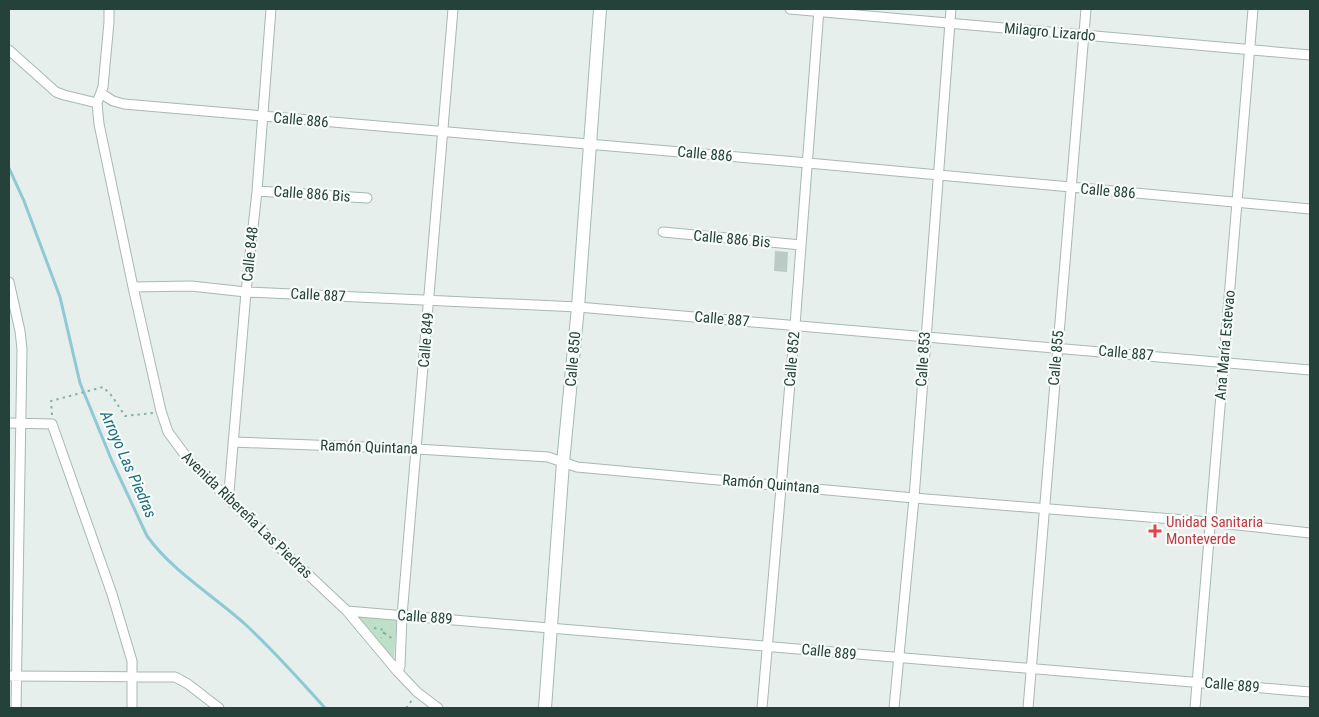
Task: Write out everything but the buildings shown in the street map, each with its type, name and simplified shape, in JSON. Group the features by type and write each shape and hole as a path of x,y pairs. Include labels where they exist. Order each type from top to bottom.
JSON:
{"main road":[{"name":"Calle 850","path":"545,708 600,9"}],"street":[{"name":"Avenida Ribereña Las Piedras","path":"109,9 99,124 160,411 168,432 175,444 227,498 347,611 398,672 417,692 438,708"},
{"name":"Calle 848","path":"227,498 257,191 271,9"},
{"name":"Calle 849","path":"398,672 453,9"},
{"name":"Milagro Lizardo","path":"790,9 1310,55"},
{"name":"Calle 853","path":"894,708 914,498 951,9"},
{"name":"Calle 855","path":"1028,708 1086,9"},
{"name":"Ana María Estevao","path":"1196,708 1253,9"},
{"name":"Calle 852","path":"762,708 808,163 818,10"},
{"path":"9,50 56,92 64,95 100,99"},
{"name":"Calle 886","path":"100,99 124,104 808,163 1310,209"},
{"name":"Calle 886 Bis","path":"257,191 367,198"},
{"name":"Calle 886 Bis","path":"663,232 801,245"},
{"path":"9,282 22,349 13,676 16,708"},
{"name":"Calle 887","path":"133,287 191,286 246,292 578,307 1310,370"},
{"path":"9,423 52,424 112,594 132,661 132,708"},
{"name":"Ramón Quintana","path":"233,442 417,449 548,458 577,466 914,498 1210,522 1310,533"},
{"name":"Calle 889","path":"347,611 1310,692"},
{"path":"13,676 167,676 182,680 219,708"}],"path":[{"path":"52,424 51,401 103,387 112,396 125,416 160,411"}],"green space":[{"path":"357,615 397,619 394,657 391,658"}],"waterway":[{"name":"Arroyo Las Piedras","path":"9,168 24,201 60,297 80,383 112,461 147,536 157,549 181,572 234,614 256,635 325,708"}],"place":[{"name":"Unidad Sanitaria Monteverde","path":"1155,531"}]}
